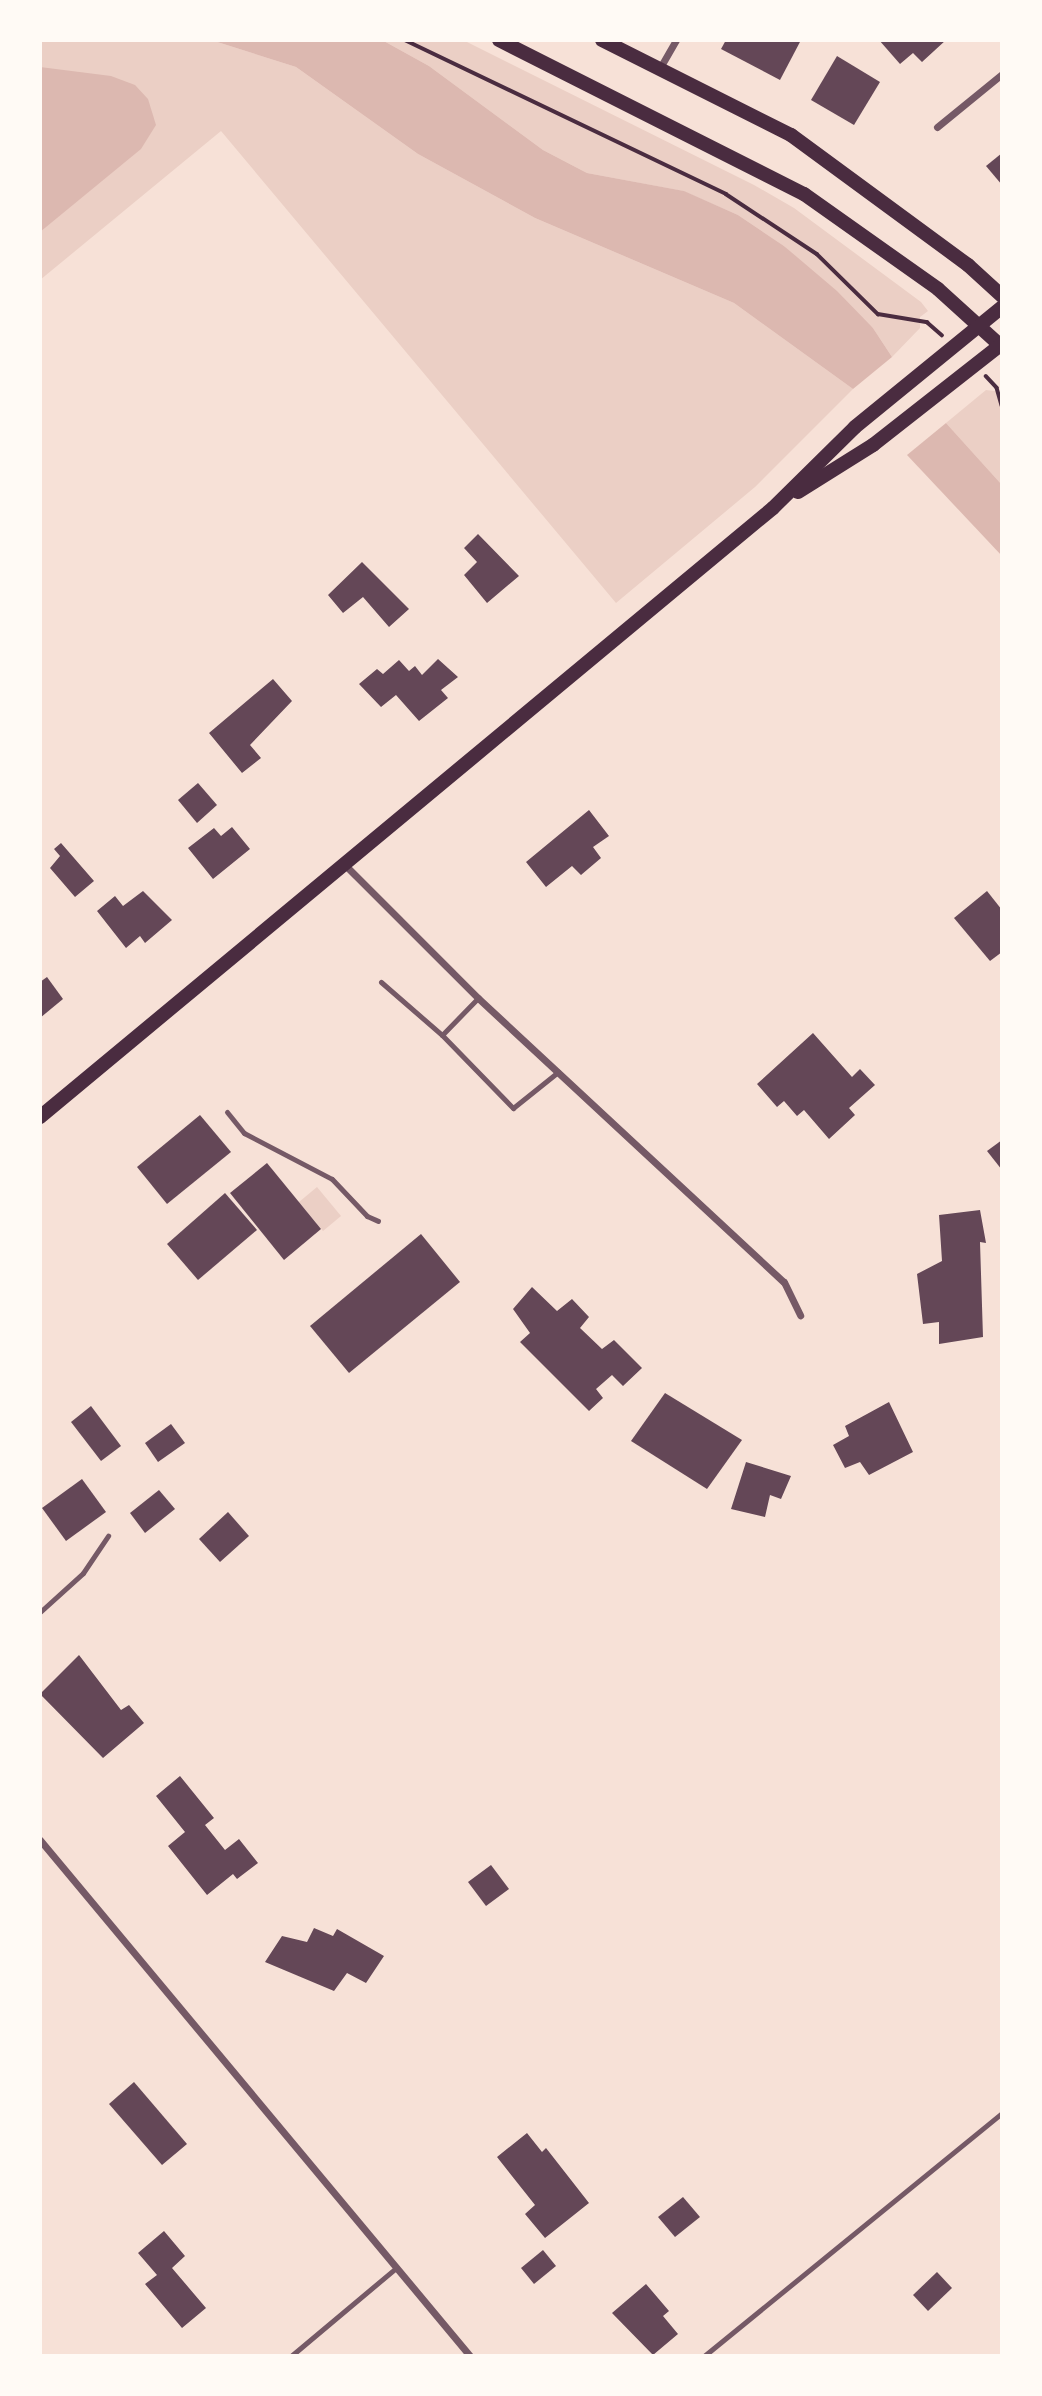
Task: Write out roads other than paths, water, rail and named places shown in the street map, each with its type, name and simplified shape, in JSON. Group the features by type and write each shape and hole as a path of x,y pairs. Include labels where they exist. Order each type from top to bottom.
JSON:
{"main road":[{"path":"499,40 804,194 938,289 1001,345 873,444 773,508"},
{"path":"602,40 661,66 791,135 968,265 1002,296"},
{"path":"40,1117 773,508 855,427 1002,307"}],"street":[{"path":"661,66 676,40"},
{"path":"937,127 1002,74"},
{"path":"344,863 478,998 784,1282 800,1315"},
{"path":"40,1840 470,2356"}],"lane":[{"path":"381,982 442,1035 513,1108 558,1072"},
{"path":"442,1035 478,998"},
{"path":"228,1111 244,1133 332,1179 367,1216 378,1221"},
{"path":"40,1612 83,1573 108,1536"},
{"path":"704,2356 1002,2113"},
{"path":"291,2356 397,2267"}]}
